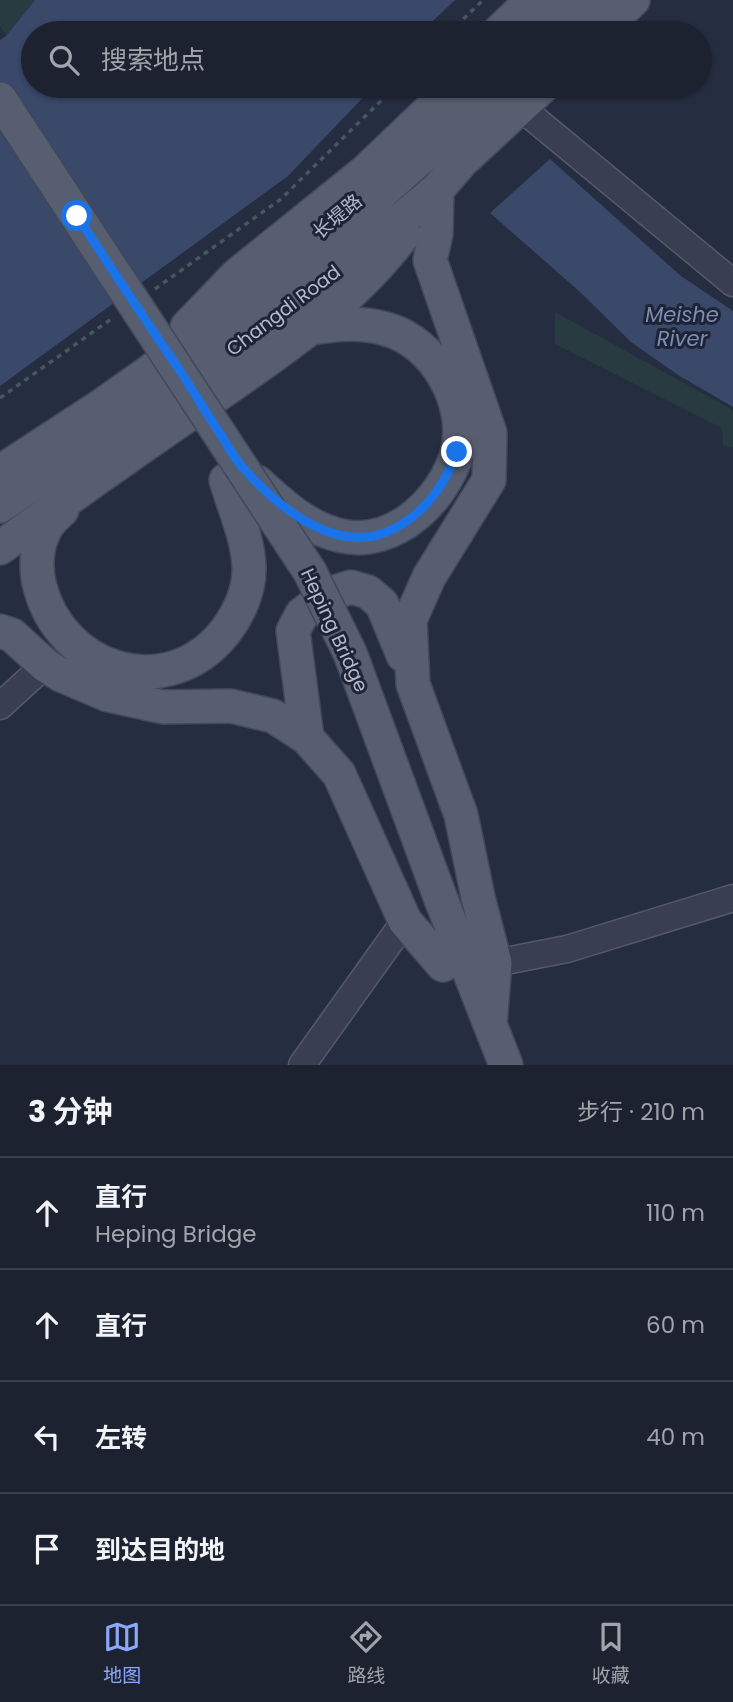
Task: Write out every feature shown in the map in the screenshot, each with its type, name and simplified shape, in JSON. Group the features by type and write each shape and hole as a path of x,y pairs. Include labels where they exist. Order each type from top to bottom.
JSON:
{"main road":[{"path":"510,21 532,0"},
{"path":"544,21 566,0"},
{"path":"574,21 597,0"},
{"path":"611,21 633,0"},
{"path":"30,453 94,391 184,330 237,275 366,172 443,98"},
{"name":"长堤路","path":"184,330 266,273 321,229 395,166 466,98"},
{"name":"Changdi Road","path":"4,492 30,453 296,268 515,98"},
{"name":"Changdi Road","path":"4,492 244,341 366,248 437,190 517,98"},
{"name":"Heping Bridge","path":"0,99 234,474 316,625 345,692 424,911"},
{"name":"Heping Bridge","path":"0,136 234,474"},
{"path":"0,548 84,486 312,328 381,265 437,190"},
{"path":"413,684 410,620 429,577 489,480 490,433 430,260 436,234 437,190"},
{"path":"234,474 304,522 342,536 365,537 388,533 406,522 424,507 451,468 459,438 455,403 444,377 428,355 412,341 388,330 346,323 312,328"},
{"path":"84,486 45,528 37,558 41,592 58,627 75,646 108,664 137,671 177,666 196,657 212,646 234,619 247,586 249,563 234,474"},
{"path":"307,738 293,631 302,614 329,594 351,587 368,592 382,604 461,816 495,963 490,1024"},
{"path":"0,631 12,635 45,665 61,675 108,695 163,707 231,706 274,716 307,738 339,774 424,911 490,1024 506,1065"},
{"path":"424,911 443,965 485,1065"}],"street":[{"path":"527,98 733,283"},
{"path":"0,706 45,665"},
{"path":"495,963 567,949 733,898"},
{"path":"302,1065 424,911"}],"path":[{"path":"461,21 482,0"},
{"path":"146,295 281,199 384,98"},
{"path":"0,398 124,310"}],"shaded area":[{"path":"0,0 35,0 6,36 0,26"},
{"path":"555,312 733,410 733,448 723,445 722,428 555,344"}],"water":[{"path":"35,0 455,0 433,21 21,21 21,98 363,98 288,176 0,386 0,40"},
{"name":"Meishe River","path":"550,159 681,276 733,311 733,407 678,375 631,342 580,292 490,213"}],"route":[{"path":"77,216 243,468 304,522 342,536 365,537 388,533 424,507 439,488 457,452"}]}
